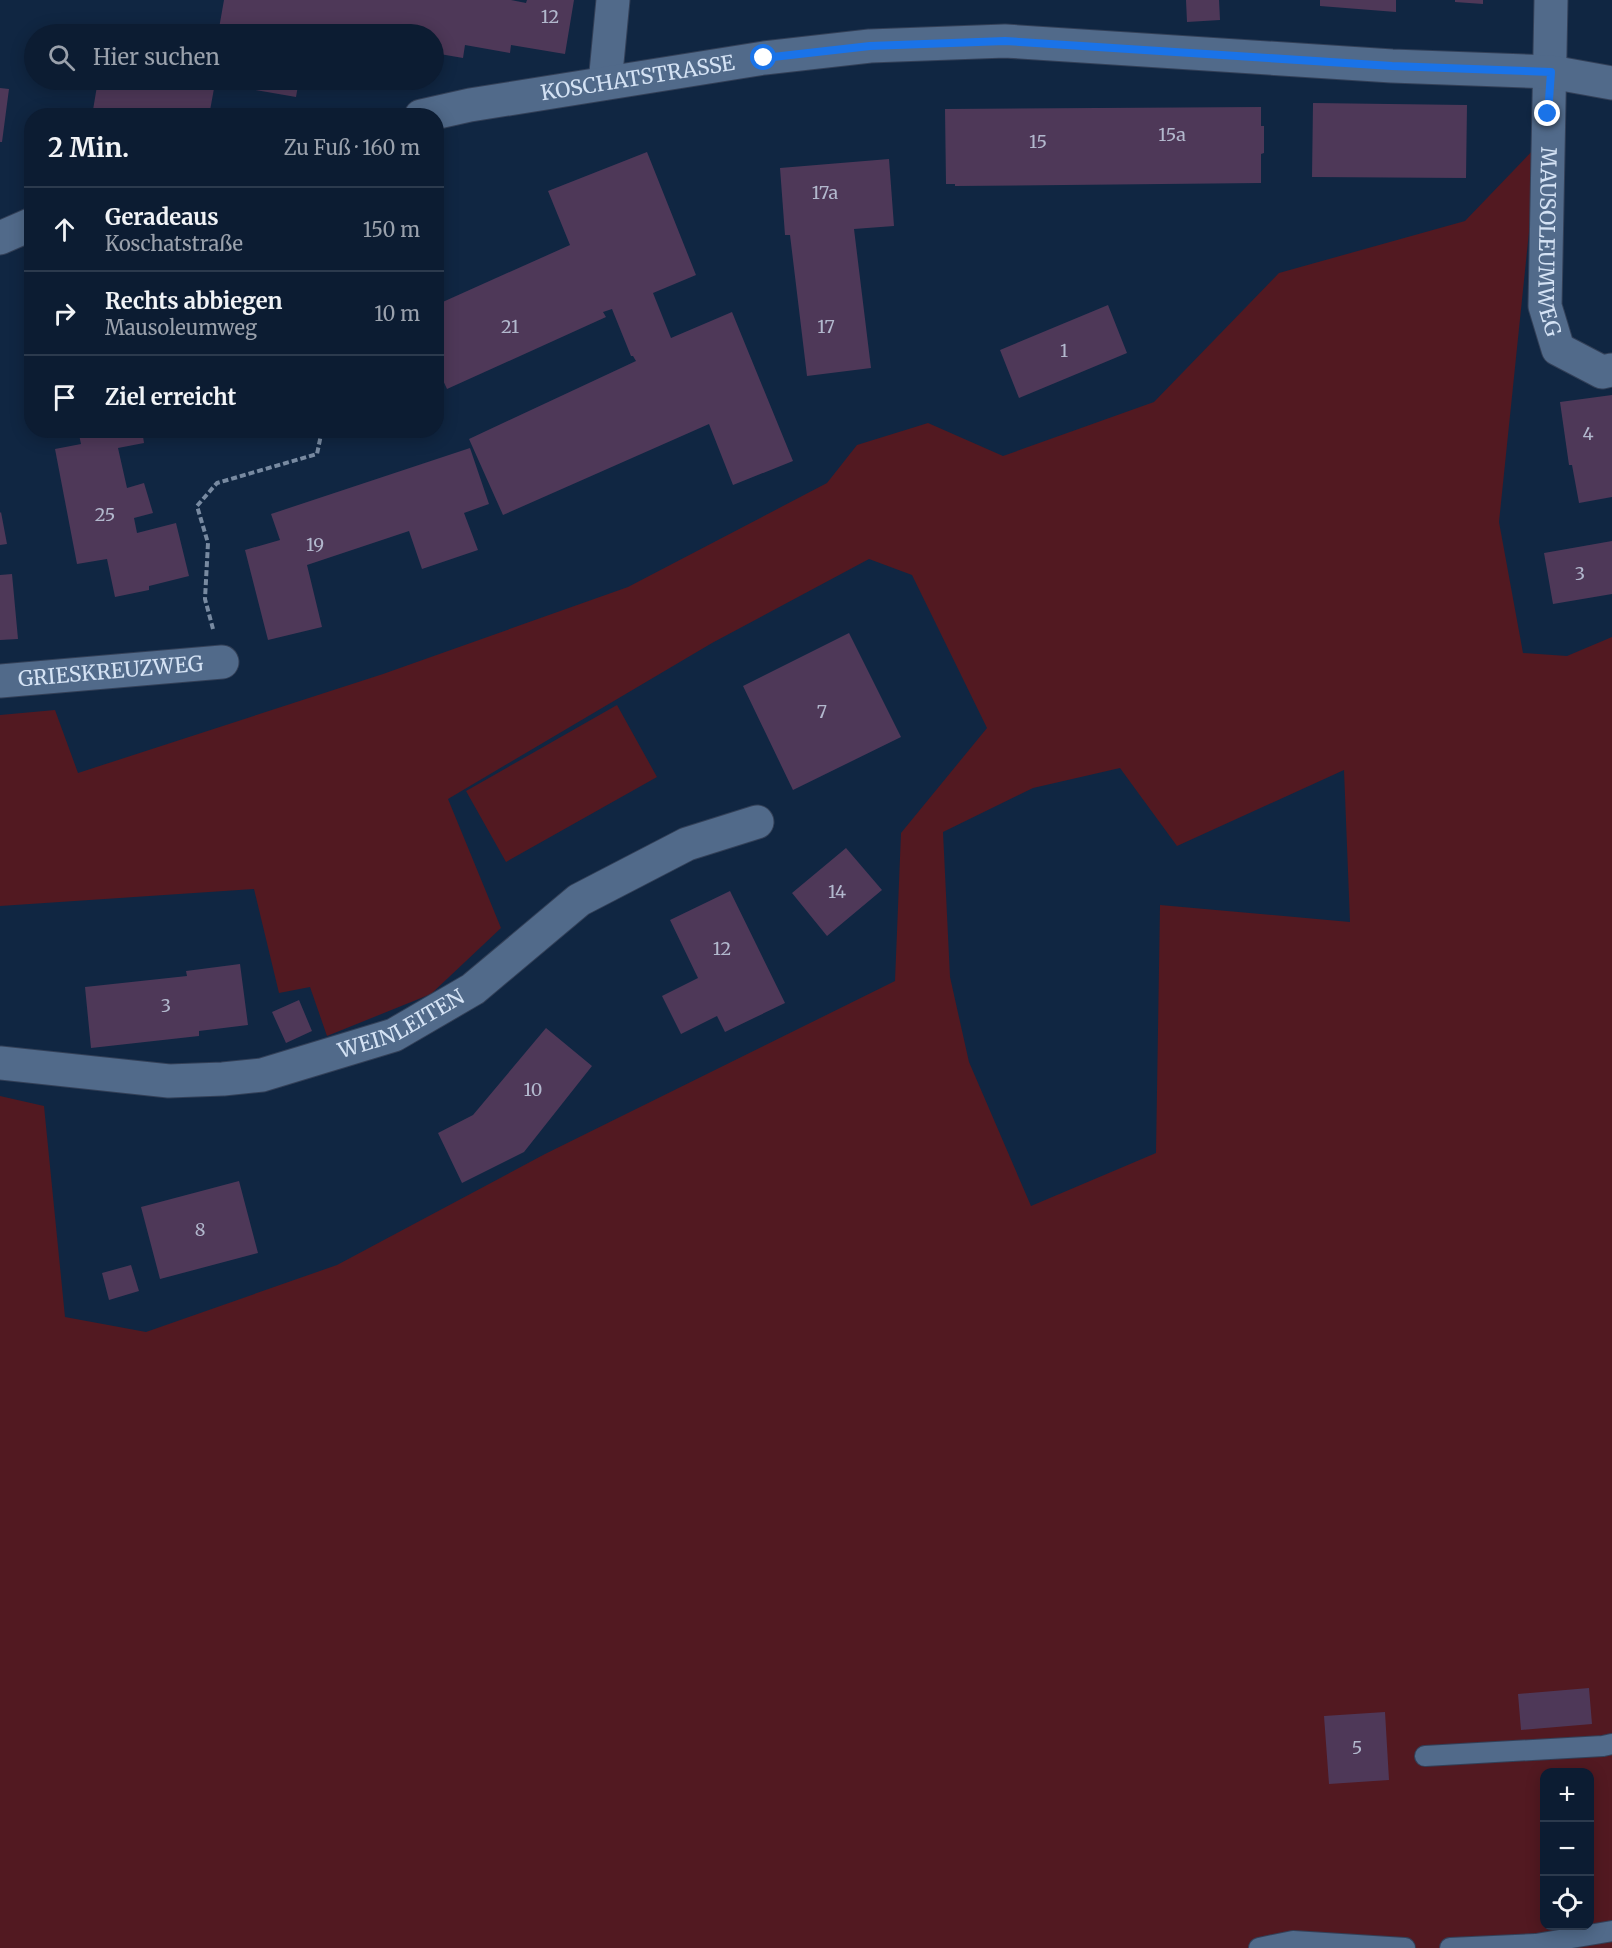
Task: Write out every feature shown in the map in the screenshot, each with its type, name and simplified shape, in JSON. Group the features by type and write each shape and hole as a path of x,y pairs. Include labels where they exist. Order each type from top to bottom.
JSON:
{"street":[{"path":"605,83 613,0"},
{"name":"MAUSOLEUMWEG","path":"1551,0 1545,306 1558,349 1602,372 1612,370"},
{"name":"KOSCHATSTRASSE","path":"444,111 764,58 870,46 1005,41 1392,66 1551,72 1612,83"},
{"path":"0,237 24,227"},
{"name":"GRIESKREUZWEG","path":"0,681 222,662"},
{"name":"WEINLEITEN","path":"0,1064 169,1081 223,1079 262,1075 394,1035 473,989 579,900 687,844 757,822"}],"lane":[{"path":"1425,1756 1612,1744"},
{"path":"1450,1948 1536,1944 1612,1931"},
{"path":"1259,1948 1293,1941 1405,1948"}],"path":[{"path":"222,662 205,599 208,543 197,506 217,483 317,454 320,438"}],"shaded area":[{"path":"1538,145 1499,522 1523,653 1567,656 1612,637 1612,1948 0,1948 0,1096 44,1106 65,1317 146,1332 337,1265 545,1154 895,981 901,833 987,728 912,575 869,559 712,643 448,799 501,928 431,994 327,1036 310,987 279,993 254,889 0,906 0,715 55,710 78,773 383,674 628,587 827,483 857,445 928,423 1003,456 1154,402 1279,273 1465,221","holes":["1120,768 1177,846 1344,770 1350,922 1160,905 1156,1153 1031,1206 969,1062 950,977 943,832 1033,788"]},
{"path":"617,705 657,777 506,862 466,791"}],"building":[{"path":"224,0 511,0 526,3 527,0 574,0 565,54 511,45 510,53 465,45 463,58 444,55 444,24 220,24"},
{"path":"1186,0 1219,0 1220,20 1187,22"},
{"path":"1320,0 1396,0 1396,12 1320,6"},
{"path":"1455,0 1483,0 1483,4 1455,2"},
{"path":"0,88 9,89 2,142 0,142"},
{"path":"96,90 214,90 210,108 93,108"},
{"path":"256,90 297,90 296,97"},
{"path":"1313,103 1467,105 1466,178 1312,177"},
{"path":"1261,107 1264,153 1261,154 1261,183 955,186 955,184 946,184 945,109"},
{"path":"647,152 696,275 653,293 671,338 732,312 793,461 733,485 709,424 503,515 469,439 636,361 631,356 612,309 603,312 606,317 447,389 444,382 444,301 570,245 548,191"},
{"path":"889,159 894,226 854,229 871,368 807,376 790,235 785,235 780,168"},
{"path":"1108,305 1127,353 1019,398 1000,350"},
{"path":"1612,395 1612,497 1579,503 1572,465 1569,465 1560,402"},
{"path":"80,438 143,438 144,443 118,448 127,488 144,483 153,513 134,518 137,533 176,523 189,576 149,586 149,590 115,597 107,559 77,564 55,449 81,444"},
{"path":"470,448 489,504 464,513 478,550 422,569 409,531 307,565 322,627 268,640 245,550 280,540 271,514"},
{"path":"0,513 7,544 0,545"},
{"path":"1612,541 1612,594 1553,604 1544,553"},
{"path":"12,574 18,639 0,640 0,575"},
{"path":"849,633 901,737 793,790 743,686"},
{"path":"846,848 882,890 827,936 792,893"},
{"path":"730,891 785,1003 725,1032 717,1016 681,1034 662,996 698,978 670,920"},
{"path":"240,964 248,1025 199,1031 199,1036 91,1048 85,987 187,976 186,971"},
{"path":"299,1000 312,1031 286,1043 272,1012"},
{"path":"546,1028 592,1066 524,1152 462,1183 438,1133 473,1115"},
{"path":"239,1181 258,1253 160,1279 141,1207"},
{"path":"131,1265 139,1291 109,1300 102,1273"},
{"path":"1589,1688 1592,1724 1521,1730 1518,1694"},
{"path":"1385,1712 1389,1780 1329,1784 1324,1716"}],"route":[{"path":"764,58 870,46 1005,41 1392,66 1551,72 1548,114"}]}
